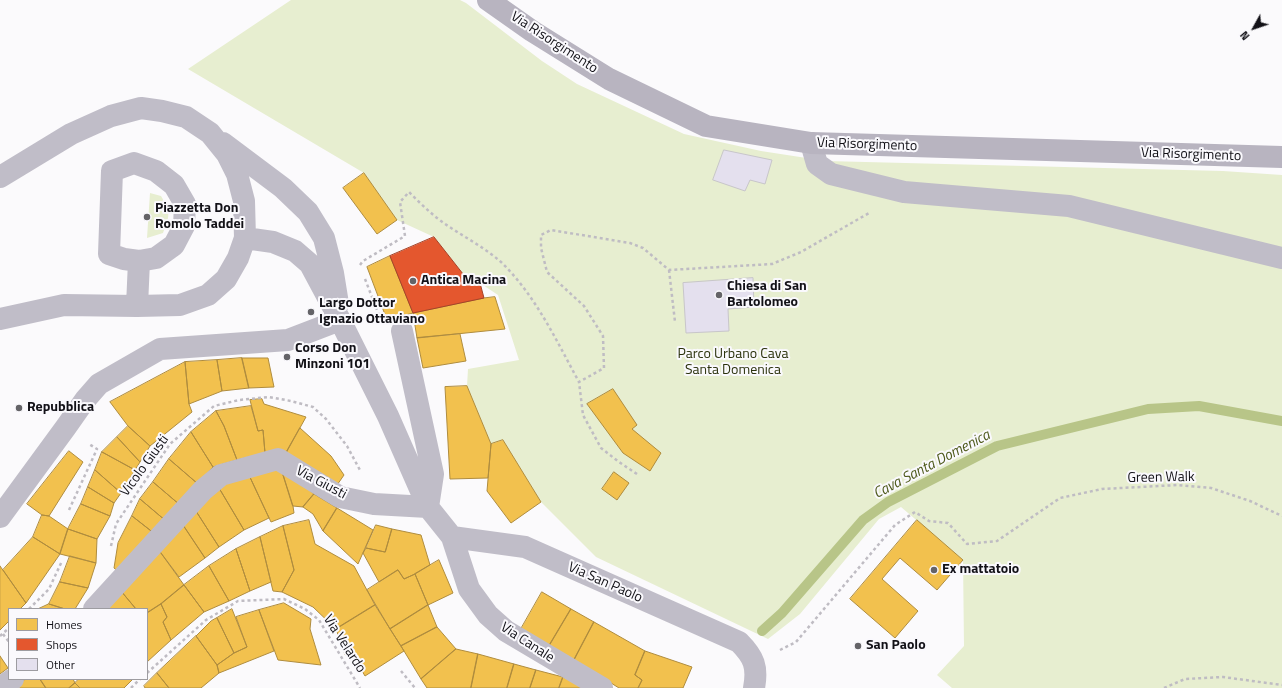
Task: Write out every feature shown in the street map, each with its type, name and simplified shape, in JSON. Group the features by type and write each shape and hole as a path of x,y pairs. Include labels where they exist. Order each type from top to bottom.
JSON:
{"main road":[{"name":"Via Risorgimento","path":"488,0 532,31 609,79 706,126 811,143 1282,158"}],"street":[{"path":"0,177 71,134 111,116 140,108 162,110 186,117 210,132 283,188 308,212 324,238 333,273 340,320"},
{"path":"0,319 64,305 180,305 208,295 226,279 238,258 245,238 244,201 236,174 227,154 210,132"},
{"path":"811,143 817,164 831,174 904,192 1069,206 1282,258"},
{"path":"134,163 156,172 174,184 185,204 184,226 174,245 156,258 139,261 124,259 110,254 112,171 134,163"},
{"path":"245,238 273,242 295,251 310,264 388,416 428,508 452,537"},
{"path":"137,306 139,261"},
{"path":"0,516 85,400 99,384 160,349 288,340 340,320"},
{"path":"402,331 433,474 428,508"},
{"name":"Via Giusti","path":"95,608 203,490 221,476 278,459 340,497 374,504 428,508"},
{"name":"Via San Paolo","path":"452,537 526,547 739,642 748,652 754,663 757,676 754,688"},
{"name":"Via Canale","path":"452,537 470,589 488,615 506,631 602,688"},
{"path":"0,688 12,680"}],"path":[{"path":"360,267 363,261 405,236 400,202 409,192 440,220 469,238 500,262 518,281 535,303 579,382 583,415 601,448 636,474"},
{"path":"669,270 772,264 801,252 904,192"},
{"path":"579,382 604,368 603,336 584,306 547,272 541,248 541,235 551,230 630,243 643,248 669,270 675,322"},
{"path":"362,274 385,330 402,331"},
{"name":"Vicolo Giusti","path":"110,553 116,524 170,444 214,406 238,400 269,397 312,407 326,419 346,446 365,479 374,504"},
{"path":"66,427 97,449 69,510"},
{"name":"Green Walk","path":"754,663 796,642 895,525 915,512 929,521 948,523 967,544 997,541 1060,498 1102,489 1178,485 1211,488 1250,501 1282,516"},
{"path":"30,608 49,589 62,561"},
{"name":"Via Velardo","path":"148,672 206,620 238,601 284,599 305,609 318,620 360,688"},
{"path":"401,671 415,688"},
{"path":"1164,688 1185,678 1223,677 1282,685"},
{"path":"131,688 139,680"}],"green space":[{"name":"Parco Urbano Cava Santa Domenica","path":"291,0 460,0 542,61 577,84 684,134 761,151 826,161 1223,171 1282,175 1282,688 952,688 937,675 964,646 963,560 901,507 879,519 800,614 768,639 596,557 541,502 503,440 491,444 467,386 468,369 519,360 498,295 480,283 467,279 434,237 397,220 364,173 188,69"},
{"path":"150,193 161,196 167,206 168,218 163,233 147,238"}],"building: Homes":[{"path":"364,173 397,220 377,234 343,188"},
{"path":"390,256 413,313 387,320 367,267"},
{"path":"495,297 505,329 417,338 413,313"},
{"path":"460,334 466,361 423,368 417,338"},
{"path":"242,358 249,388 222,391 217,360"},
{"path":"242,358 268,358 274,387 249,388"},
{"path":"217,360 222,391 189,404 185,362"},
{"path":"185,362 189,404 192,412 150,446 128,426 110,402"},
{"path":"467,386 491,444 488,478 450,479 445,387"},
{"path":"613,389 637,425 632,429 661,453 650,471 623,453 587,404"},
{"path":"262,399 264,404 306,417 286,453 265,453 263,430 258,431 250,400"},
{"path":"251,406 258,431 263,430 265,453 237,460 224,426 216,411"},
{"path":"216,411 224,426 237,460 213,467 191,432"},
{"path":"128,426 150,446 140,462 117,437"},
{"path":"300,428 331,456 344,475 335,488 286,453"},
{"path":"191,432 213,467 198,484 169,459"},
{"path":"117,437 140,462 135,470 102,452"},
{"path":"503,440 541,502 511,523 487,491 491,444"},
{"path":"69,451 83,462 49,516 42,515 27,504"},
{"path":"102,452 135,470 121,493 95,470"},
{"path":"169,459 198,484 180,505 153,482"},
{"path":"280,465 294,513 271,522 248,473"},
{"path":"280,465 314,494 303,507 293,506"},
{"path":"95,470 121,493 114,503 88,487"},
{"path":"614,472 629,483 617,500 602,489"},
{"path":"248,473 269,518 244,530 219,488"},
{"path":"153,482 180,505 166,521 140,499"},
{"path":"88,487 114,503 110,516 81,504"},
{"path":"219,488 244,530 219,547 194,508"},
{"path":"314,494 337,508 323,531 313,514 303,507"},
{"path":"140,499 166,521 155,534 132,516"},
{"path":"81,504 110,516 97,539 68,529"},
{"path":"194,508 219,547 205,558 181,522"},
{"path":"337,508 373,530 358,564 323,531"},
{"path":"42,515 49,516 68,529 60,554 33,537"},
{"path":"132,516 155,534 121,574 114,568 118,543"},
{"path":"309,520 315,544 354,566 375,605 336,629 313,607 282,592 294,570 283,526"},
{"name":"Ex mattatoio","path":"917,520 963,560 937,590 900,558 882,579 918,611 895,638 850,599"},
{"path":"181,522 205,558 179,577 158,549"},
{"path":"376,525 392,529 385,552 366,548"},
{"path":"283,526 294,570 282,592 273,591 260,537"},
{"path":"68,529 97,539 96,563 60,554"},
{"path":"392,529 421,535 430,565 404,579 398,570 379,582 363,553 366,548 385,552"},
{"path":"33,537 60,554 26,603 3,570"},
{"path":"260,537 271,582 250,591 236,549"},
{"path":"158,549 184,585 161,604 148,612 148,608 135,608 121,591"},
{"path":"236,549 250,591 229,601 209,566"},
{"path":"70,556 96,563 88,588 60,582"},
{"path":"439,560 453,593 428,605 415,574"},
{"path":"0,566 26,603 21,608 8,608 8,622 0,630"},
{"path":"209,566 229,601 204,612 184,585"},
{"path":"398,570 404,579 415,574 428,605 390,629 367,590"},
{"path":"60,582 88,588 76,608 62,608 49,604"},
{"path":"184,585 204,612 171,640 163,622 167,617 161,604"},
{"path":"121,591 135,608 109,608"},
{"path":"542,592 571,609 549,646 521,629"},
{"path":"284,603 311,619 310,629 321,665 278,660 259,610"},
{"path":"49,604 62,608 40,608"},
{"path":"161,604 167,617 163,622 171,640 148,661 148,612"},
{"path":"375,605 404,651 365,676 351,652 345,655 336,629"},
{"path":"428,605 437,627 401,646 390,629"},
{"path":"232,609 247,647 234,653 217,618"},
{"path":"571,609 594,622 574,660 549,646"},
{"path":"259,610 274,651 219,673 217,665 234,653 247,647 236,617"},
{"path":"217,618 234,653 217,665 196,636 211,621"},
{"path":"594,622 645,651 635,675 642,680 638,688 619,688 574,660"},
{"path":"437,627 456,649 421,679 401,646"},
{"path":"196,636 217,665 219,673 201,688 169,688 157,673"},
{"path":"456,649 478,654 471,688 427,688 421,679"},
{"path":"645,651 692,667 683,688 638,688 642,680 635,675"},
{"path":"478,654 514,664 507,688 471,688"},
{"path":"0,656 8,668 0,674"},
{"path":"514,664 536,670 530,688 507,688"},
{"path":"536,670 563,677 559,688 530,688"},
{"path":"157,673 169,688 145,688 144,686"},
{"path":"563,677 588,688 559,688"},
{"path":"25,680 41,680 46,688 14,688"},
{"path":"41,680 74,680 75,683 69,688 46,688"},
{"path":"78,680 132,680 124,688 80,688 75,683"},
{"path":"75,683 80,688 69,688"}],"building: Shops":[{"path":"434,237 467,279 480,283 484,298 413,313 390,256"}],"building: Other":[{"path":"724,150 772,160 765,184 750,180 745,191 713,180"},
{"name":"Chiesa di San Bartolomeo","path":"753,278 754,307 728,309 729,331 686,333 683,283"}],"waterway":[{"name":"Cava Santa Domenica","path":"762,631 782,613 863,520 888,502 997,446 1148,409 1199,406 1282,421"}],"place":[{"name":"Piazzetta Don Romolo Taddei","path":"147,217"},
{"name":"Antica Macina","path":"413,281"},
{"name":"Chiesa di San Bartolomeo","path":"719,295"},
{"name":"Largo Dottor Ignazio Ottaviano","path":"311,312"},
{"name":"Corso Don Minzoni 101","path":"287,357"},
{"name":"Repubblica","path":"19,408"},
{"name":"Ex mattatoio","path":"934,570"},
{"name":"San Paolo","path":"858,646"}]}
